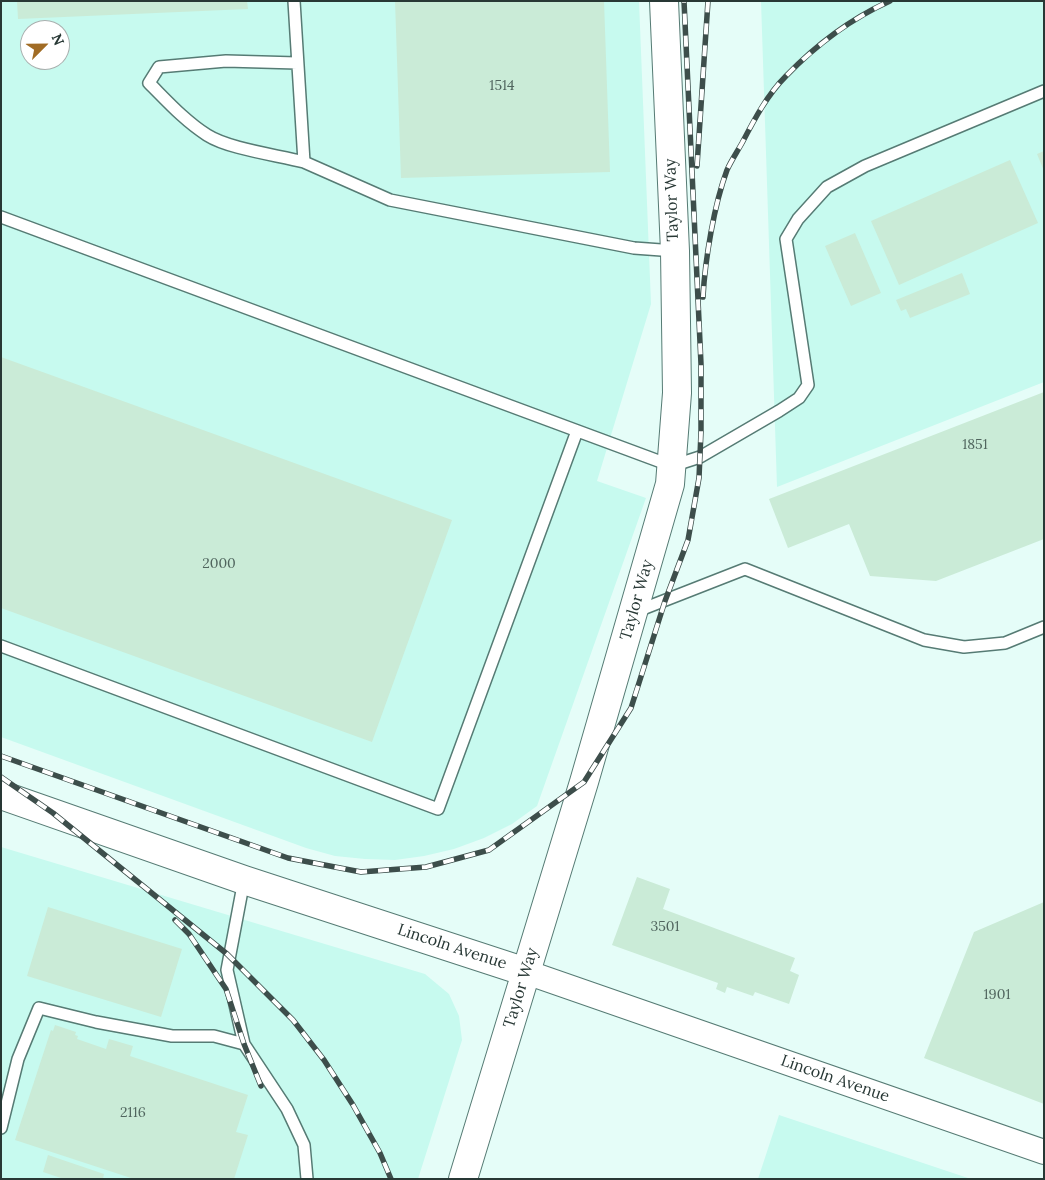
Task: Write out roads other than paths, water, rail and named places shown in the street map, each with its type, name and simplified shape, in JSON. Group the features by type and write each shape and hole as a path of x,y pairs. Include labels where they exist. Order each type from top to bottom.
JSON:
{"street":[{"name":"Taylor Way","path":"463,1179 670,484 677,393 675,251 664,1"},
{"name":"Lincoln Avenue","path":"1,795 244,880 526,972 1044,1152"}],"lane":[{"path":"294,1 304,162"},
{"path":"297,63 226,61 159,67 148,83 192,124 208,136 227,144 304,162 390,200 634,248 675,251"},
{"path":"1,217 672,466 700,458 732,439 799,398 808,385 786,239 798,219 826,187 864,166 1044,91"},
{"path":"1,646 438,808 577,431"},
{"path":"633,612 745,569 924,640 964,646 1005,643 1044,627"},
{"path":"244,880 227,970 244,1044 287,1109 304,1145 307,1179"},
{"path":"1,1128 18,1059 39,1008 96,1022 172,1036 214,1036 244,1044"}],"railway":[{"path":"1,756 288,858 361,872 426,867 489,850 584,782 631,708 665,601 688,540 699,478 701,364 684,1"},
{"path":"697,166 708,1"},
{"path":"703,297 711,233 722,184 729,167 761,108 786,76 809,54 848,24 890,1"},
{"path":"1,777 53,813 227,954 293,1020 324,1060 353,1105 380,1153 391,1179"},
{"path":"175,920 189,934 226,989 244,1044 261,1086"}]}
